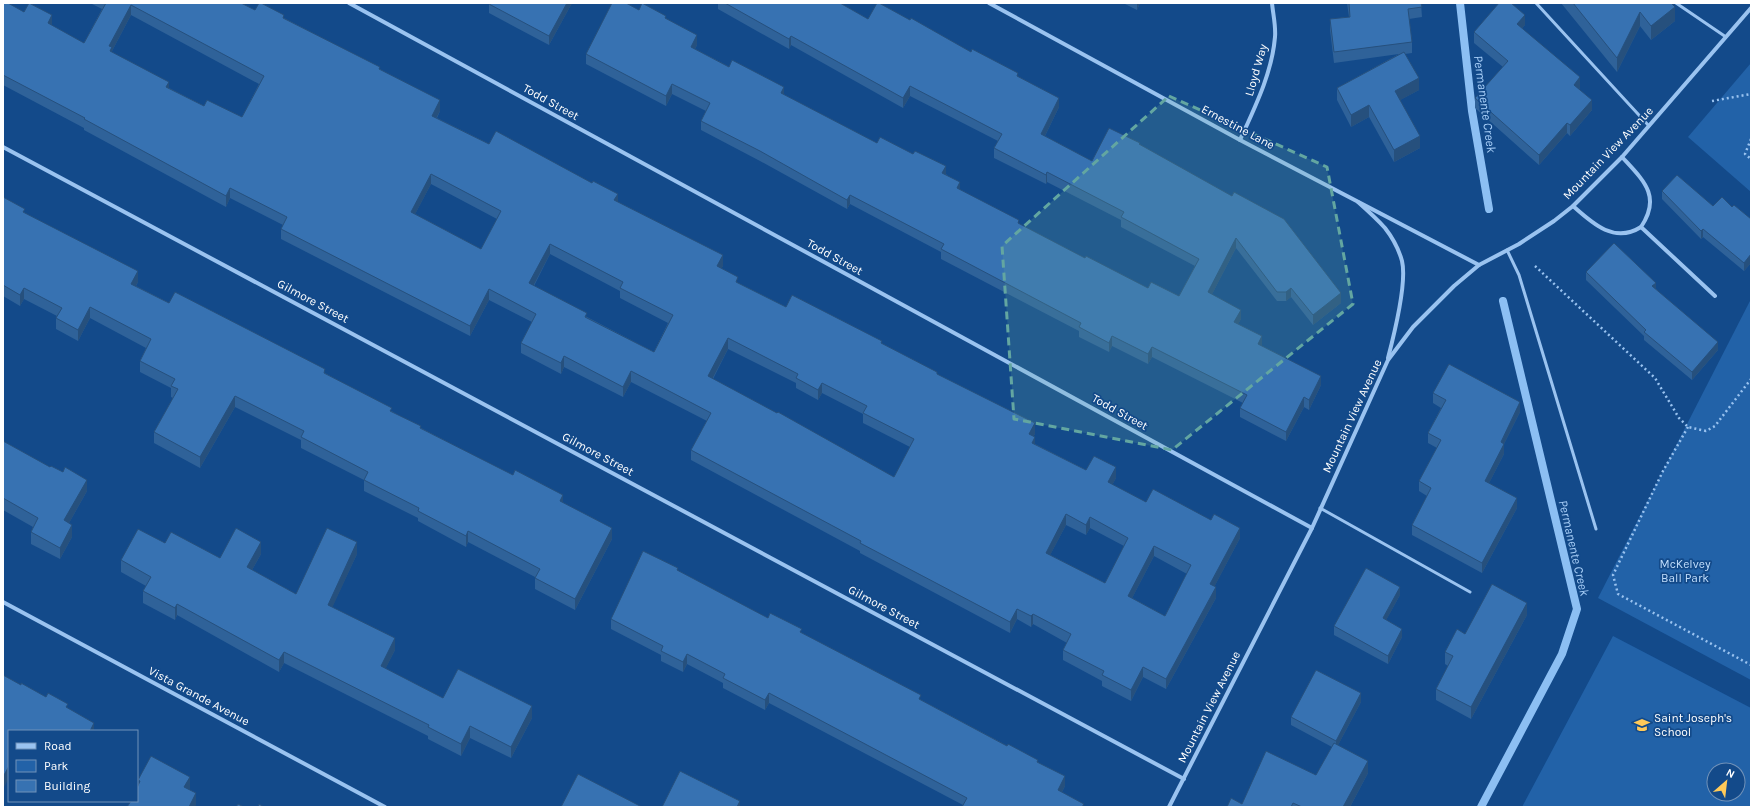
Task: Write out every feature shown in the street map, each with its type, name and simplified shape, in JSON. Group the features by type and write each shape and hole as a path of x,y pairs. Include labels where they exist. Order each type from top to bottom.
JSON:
{"street":[{"name":"Todd Street","path":"349,3 1312,528"},
{"name":"Ernestine Lane","path":"989,3 1240,140 1480,265"},
{"name":"Lloyd Way","path":"1240,140 1260,97 1272,54 1275,36 1272,3"},
{"name":"Mountain View Avenue","path":"1170,807 1312,528 1388,360 1413,327 1438,300 1480,265 1554,221 1572,206 1622,157 1751,8"},
{"name":"Gilmore Street","path":"3,147 1184,779"},
{"path":"1572,206 1593,224 1606,231 1623,233 1635,231 1641,227 1650,210 1651,201 1648,188 1641,177 1622,157"},
{"path":"1355,199 1385,228 1396,246 1402,260 1404,273 1388,360"},
{"path":"1641,227 1716,296"},
{"name":"Vista Grande Avenue","path":"3,602 385,807"}],"lane":[{"path":"1536,3 1649,126"},
{"path":"1676,3 1726,37"},
{"path":"1507,250 1518,275 1596,529"},
{"path":"1320,508 1470,592"}],"path":[{"path":"1712,101 1751,94"},
{"path":"1751,139 1745,154 1751,159"},
{"path":"1535,266 1656,378 1678,418 1688,427 1706,431 1715,426 1751,379"},
{"path":"1688,427 1663,470 1612,575 1618,594 1751,665"}],"highlighted area":[{"path":"1169,96 1327,167 1353,304 1172,450 1014,419 1002,246"}],"green space":[{"path":"1751,63 1751,192 1688,137"},
{"name":"McKelvey Ball Park","path":"1751,299 1751,680 1598,598"},
{"name":"Saint Joseph's School","path":"1613,636 1751,708 1751,807 1522,807"}],"building":[{"path":"3,3 8,3 24,12 29,3 52,15 48,23 84,43 106,3 241,3 255,10 259,3 261,3 284,15 283,18 380,67 379,69 440,100 432,116 489,144 496,131 592,183 593,181 618,194 614,200 723,255 717,266 738,277 736,282 786,307 792,295 882,341 881,343 937,372 937,374 1035,423 1029,434 1035,437 1032,443 1086,470 1094,456 1116,467 1108,482 1146,502 1153,489 1211,520 1214,514 1240,528 1210,584 1216,587 1166,679 1143,667 1131,690 1102,675 1104,671 1063,650 1071,634 1033,614 1031,616 1017,609 1010,622 860,543 861,541 691,450 711,413 631,371 623,387 564,356 561,363 521,343 536,314 489,289 470,326 281,229 287,217 230,188 226,196 84,119 85,118 3,75","holes":["131,5 264,76 242,117 207,100 204,106 166,87 169,82 110,51 112,47 109,46","431,174 501,211 481,249 411,212","550,244 623,282 620,288 673,315 654,352 585,317 587,313 529,283","728,338 798,374 796,378 818,390 822,383 867,406 863,413 914,439 894,477 778,412 777,413 708,376","1066,514 1086,525 1090,517 1128,538 1105,583 1046,553","1154,546 1191,565 1165,616 1128,596"]},
{"path":"567,3 549,36 489,4"},
{"path":"612,3 626,3 639,10 642,3 666,16 665,18 697,35 691,47 729,67 732,60 784,87 781,93 877,143 880,137 913,154 915,151 946,166 942,173 960,182 957,188 1019,220 1018,223 1085,258 1086,256 1148,288 1151,282 1179,296 1199,259 1121,217 1124,212 1047,172 1046,175 994,148 1002,134 910,86 903,98 791,36 789,39 725,3 840,3 868,19 877,3 879,3 910,20 911,18 971,52 972,49 1018,73 1017,76 1059,98 1041,134 1092,161 1109,128 1140,143 1139,144 1232,196 1234,192 1284,219 1341,293 1313,315 1291,288 1286,292 1277,292 1236,238 1208,292 1241,310 1234,322 1262,336 1258,344 1321,376 1309,400 1304,397 1286,432 1240,408 1247,395 1152,347 1148,354 1112,336 1109,343 1079,327 1081,323 941,249 944,244 850,195 847,200 760,151 701,121 710,103 672,84 666,96 586,54"},
{"path":"1349,3 1421,3 1422,7 1408,9 1412,42 1334,52 1330,19 1350,17"},
{"path":"1499,3 1511,3 1525,15 1517,24 1580,77 1574,85 1592,100 1570,125 1567,123 1539,155 1475,98 1508,61 1474,32"},
{"path":"1573,3 1671,3 1675,7 1651,26 1640,12 1617,58"},
{"path":"1404,52 1419,78 1395,91 1420,136 1394,150 1369,105 1351,115 1337,88"},
{"path":"1677,175 1713,206 1722,197 1732,207 1734,205 1751,219 1751,254 1744,263 1703,229 1701,231 1662,191"},
{"path":"3,197 25,209 23,212 138,271 131,284 169,303 175,292 325,369 324,373 392,408 390,411 421,426 420,428 513,475 515,470 563,495 560,501 612,528 575,599 535,578 540,569 468,531 466,536 418,511 419,508 364,480 368,472 301,437 304,431 235,396 200,457 154,432 178,389 171,386 175,379 140,361 151,339 90,307 78,330 56,318 62,308 24,288 20,295 3,285"},
{"path":"1614,243 1656,283 1652,286 1718,342 1692,372 1644,332 1646,330 1586,272"},
{"path":"1449,364 1520,402 1501,442 1504,444 1485,481 1517,498 1482,563 1412,525 1431,488 1419,481 1441,440 1428,433 1446,400 1433,393"},
{"path":"3,441 50,467 51,466 63,472 65,467 87,480 64,520 72,525 60,548 31,532 38,518 3,498"},
{"path":"236,528 261,542 247,567 296,594 327,528 357,542 328,605 395,638 381,666 443,698 458,669 532,706 511,747 470,726 461,744 428,727 429,725 284,652 279,660 177,604 175,608 143,591 151,577 121,560 138,529 165,543 171,532 220,558"},
{"path":"643,551 678,568 677,570 768,618 770,613 802,629 800,632 921,695 919,699 1007,746 1008,744 1038,760 1037,762 1065,776 1058,790 1084,804 1082,807 962,807 967,798 769,693 765,700 723,678 725,674 687,654 683,662 661,651 663,646 611,619"},
{"path":"1366,568 1400,587 1383,618 1402,629 1388,656 1334,626"},
{"path":"1492,584 1527,603 1471,707 1436,689 1453,656 1445,652 1457,629 1465,634"},
{"path":"1316,670 1361,693 1336,741 1291,717"},
{"path":"3,675 46,697 48,693 68,704 66,707 94,723 90,730 8,730 8,768 3,777"},
{"path":"1334,743 1368,761 1343,807 1302,807 1293,803 1291,807 1227,807 1231,798 1242,804 1266,751 1316,775"},
{"path":"151,756 190,777 184,787 196,793 189,807 127,807 130,802 138,802 138,786 140,781 138,780"},
{"path":"680,771 740,801 737,807 662,807"},
{"path":"578,774 642,807 561,807"},
{"path":"238,804 244,807 236,807"}],"waterway":[{"name":"Permanente Creek","path":"1460,3 1472,111 1489,209"},
{"name":"Permanente Creek","path":"1481,807 1562,654 1577,609 1503,301"}],"place":[{"name":"Saint Joseph's School","path":"1642,725"}]}
